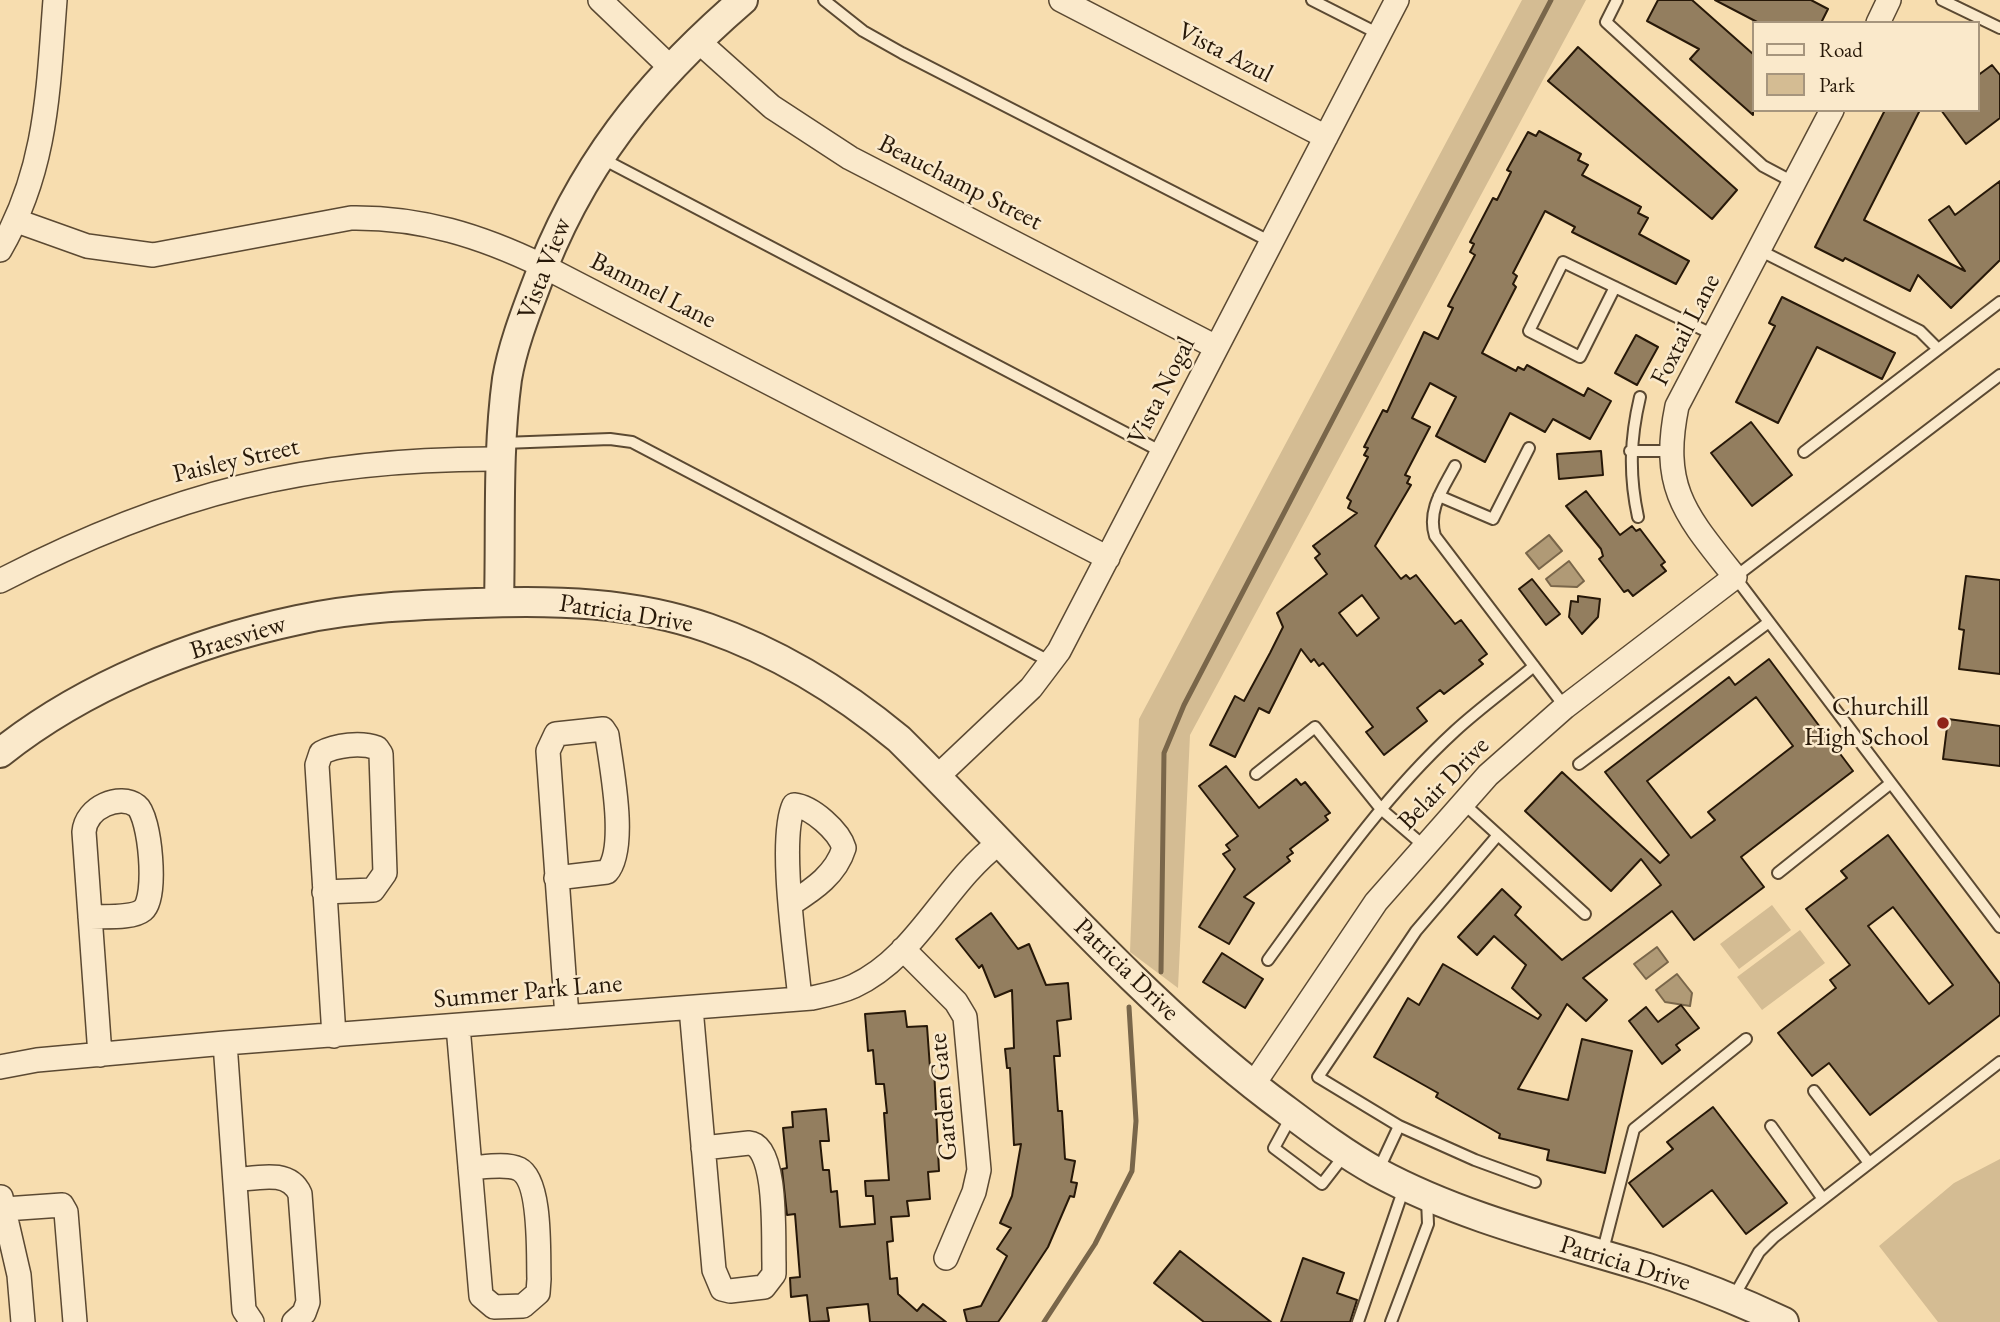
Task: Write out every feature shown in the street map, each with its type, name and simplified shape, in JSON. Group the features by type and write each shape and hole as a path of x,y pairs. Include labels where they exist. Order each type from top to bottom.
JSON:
{"street":[{"path":"0,250 17,221 35,172 43,138 55,0"},
{"path":"600,0 670,66"},
{"name":"Vista View","path":"499,602 500,451 508,376 553,238 598,157 670,66 744,0"},
{"name":"Vista Azul","path":"1061,0 1325,137"},
{"name":"Vista Nogal","path":"937,777 1031,688 1051,662 1108,558 1397,0"},
{"name":"Beauchamp Street","path":"697,40 772,107 829,145 1216,347"},
{"name":"Foxtail Lane","path":"1735,577 1682,504 1673,479 1670,452 1677,406 1831,112"},
{"name":"Bammel Lane","path":"17,221 87,246 153,255 176,253 323,221 380,217 447,227 503,247 543,266 1108,558"},
{"name":"Paisley Street","path":"0,581 113,526 167,506 263,480 361,463 500,451"},
{"name":"Belair Drive","path":"1253,1085 1376,902 1462,803 1565,707 1735,577"},
{"name":"Braesview","path":"0,753 72,706 145,669 221,640 313,618 405,605 499,602"},
{"name":"Patricia Drive","path":"499,602 596,604 652,612 706,627 748,643 809,673 856,704 899,739 1139,985 1253,1085 1346,1153 1377,1172 1416,1190 1533,1236 1733,1298 1784,1322"},
{"path":"556,878 607,872 616,857 615,802 607,734 603,729 565,732 550,741 548,751 556,878 567,1017"},
{"path":"324,892 373,890 385,873 381,754 377,748 369,745 330,748 321,753 317,765 324,892 334,1036"},
{"path":"90,917 134,913 143,910 151,897 145,821 139,807 133,804 100,806 93,809 84,821 90,917 100,1055"},
{"name":"Summer Park Lane","path":"0,1067 37,1060 225,1043 800,999 855,986 903,949 982,856 999,843"},
{"path":"792,903 800,999"},
{"name":"Garden Gate","path":"903,949 956,1002 968,1029 979,1170 974,1192 946,1258"},
{"path":"691,1008 703,1148 717,1281 722,1289 730,1292 764,1287 774,1274 774,1263 770,1169 762,1150 749,1143 703,1148"},
{"path":"458,1026 470,1168 481,1296 494,1307 523,1306 538,1293 532,1183 519,1169 507,1166 470,1168"},
{"path":"225,1043 244,1310 252,1322"},
{"path":"235,1180 286,1179 296,1185 300,1194 308,1302 303,1313 294,1322"},
{"path":"23,1322 19,1275 2,1201 62,1206 66,1212 75,1322"}],"lane":[{"path":"824,0 873,37 1271,242"},
{"path":"1312,0 1379,34"},
{"path":"1617,0 1606,22 1763,166 1795,183"},
{"path":"1942,0 2000,28"},
{"path":"598,157 1162,452"},
{"path":"1759,250 1920,331 1938,349"},
{"path":"1615,287 1580,357 1529,331 1563,262 1615,287 1714,335"},
{"path":"1804,452 2000,302"},
{"path":"2000,375 1735,577 2000,927"},
{"path":"1638,517 1631,484 1630,451 1640,397"},
{"path":"500,451 610,439 632,442 1051,662"},
{"path":"1439,496 1493,519 1529,447"},
{"path":"1630,451 1670,452"},
{"path":"1455,466 1433,509 1432,524 1435,536 1565,707"},
{"path":"1579,764 1769,622"},
{"path":"1268,960 1352,843 1381,809 1455,732 1534,666"},
{"path":"1256,774 1315,727 1381,809 1423,845"},
{"path":"1778,873 1891,783"},
{"path":"1462,803 1585,914"},
{"path":"1498,835 1416,931 1318,1077 1399,1126 1475,1160 1535,1182"},
{"path":"1601,1255 1634,1129 1746,1039"},
{"path":"1733,1298 1759,1252 2000,1062"},
{"path":"1814,1091 1869,1163"},
{"path":"1292,1115 1274,1148 1322,1184 1346,1153"},
{"path":"1377,1172 1399,1126"},
{"path":"1771,1126 1823,1199"},
{"path":"1358,1322 1416,1190"},
{"path":"1391,1322 1428,1224 1416,1190"}],"green space":[{"path":"1522,0 1586,0 1190,735 1178,988 1130,952 1139,719"},
{"path":"1772,905 1791,930 1739,969 1720,944"},
{"path":"1800,930 1825,963 1762,1010 1737,977"},
{"path":"2000,1159 2000,1322 1938,1322 1879,1246 1954,1183"}],"shaded area":[{"path":"1549,535 1562,551 1539,569 1526,553"},
{"path":"1569,561 1584,581 1577,587 1551,586 1546,579"},
{"path":"1657,947 1668,962 1646,979 1634,964"},
{"path":"1677,974 1692,993 1690,1006 1665,1002 1656,990"}],"building":[{"path":"1658,0 1692,0 1752,53 1753,115 1690,59 1699,49 1647,21"},
{"path":"1715,0 1811,0 1828,9 1822,21 1755,21"},
{"path":"1578,47 1737,190 1712,219 1548,81"},
{"path":"1992,65 2000,75 2000,118 1966,144 1942,112 1979,112 1979,75"},
{"path":"1884,112 1919,112 1864,220 1965,271 1929,220 1949,206 1955,215 2000,181 2000,260 1951,308 1918,275 1910,291 1845,258 1843,261 1815,247"},
{"path":"1539,131 1581,154 1578,160 1588,165 1582,175 1641,207 1638,213 1648,218 1639,234 1689,261 1676,284 1572,232 1575,227 1545,211 1513,273 1517,276 1513,284 1516,287 1482,353 1516,371 1518,367 1524,370 1527,365 1584,396 1588,388 1611,401 1590,439 1553,419 1545,432 1510,413 1485,462 1436,436 1456,397 1430,383 1412,418 1430,427 1405,475 1410,477 1407,483 1411,485 1375,546 1401,579 1406,575 1410,579 1416,575 1455,624 1461,620 1487,654 1479,660 1483,664 1444,694 1440,690 1417,708 1427,721 1384,755 1366,732 1373,727 1323,663 1319,666 1314,659 1311,662 1301,649 1269,713 1259,708 1235,757 1210,745 1235,696 1244,701 1270,653 1283,627 1277,613 1327,574 1315,558 1320,554 1313,546 1357,513 1348,508 1351,501 1347,498 1368,457 1364,455 1368,448 1364,447 1383,410 1387,412 1424,332 1438,339 1453,308 1448,306 1475,255 1470,252 1474,244 1470,242 1493,198 1497,200 1511,172 1507,170 1528,132 1536,136","holes":["1362,595 1379,618 1357,636 1339,613"]},
{"path":"1782,297 1895,353 1882,379 1817,347 1778,423 1736,402 1775,326 1769,323"},
{"path":"1636,335 1658,347 1637,385 1615,373"},
{"path":"1751,422 1792,475 1752,506 1711,453"},
{"path":"1601,451 1603,475 1559,479 1557,454"},
{"path":"1586,491 1620,535 1632,526 1636,531 1640,529 1665,562 1661,565 1666,571 1633,596 1628,590 1624,592 1599,559 1603,556 1601,549 1566,506"},
{"path":"1966,576 2000,580 2000,674 1959,669 1964,630 1959,629"},
{"path":"1532,579 1560,614 1546,625 1519,589"},
{"path":"1578,596 1600,599 1598,617 1582,634 1569,617 1571,601 1578,602"},
{"path":"1769,659 1853,771 1741,857 1764,887 1694,940 1672,911 1583,978 1607,1000 1586,1021 1567,1004 1518,1089 1568,1100 1582,1039 1632,1051 1605,1173 1547,1160 1549,1150 1499,1138 1500,1134 1436,1097 1438,1093 1374,1057 1408,998 1419,1005 1443,964 1538,1019 1541,1015 1512,988 1526,965 1494,936 1477,955 1458,937 1502,889 1521,907 1515,915 1562,960 1661,885 1641,859 1611,891 1525,811 1562,772 1660,863 1669,855 1605,772 1729,677 1735,685","holes":["1756,697 1793,746 1708,812 1715,820 1691,838 1647,781"]},
{"path":"1948,719 2000,726 2000,766 1943,759"},
{"path":"1226,766 1259,808 1296,779 1301,785 1305,782 1330,813 1325,816 1328,820 1290,849 1293,853 1287,857 1290,861 1244,897 1254,903 1229,944 1199,927 1235,869 1223,854 1230,850 1226,845 1238,836 1199,786"},
{"path":"1888,835 2000,984 2000,1015 1870,1115 1829,1063 1812,1076 1778,1033 1836,988 1830,980 1850,965 1806,909 1847,878 1841,871","holes":["1893,907 1953,985 1929,1004 1868,926"]},
{"path":"991,913 1018,949 1029,944 1046,985 1068,983 1071,1019 1057,1021 1060,1056 1054,1056 1058,1111 1062,1111 1065,1159 1075,1161 1071,1182 1077,1183 1074,1197 1070,1196 1048,1247 998,1322 967,1322 964,1310 981,1306 1007,1256 997,1249 1011,1228 1000,1223 1012,1196 1021,1144 1014,1145 1010,1068 1007,1068 1005,1049 1014,1048 1012,990 995,997 982,965 979,968 956,939"},
{"path":"1222,953 1263,979 1245,1008 1203,982"},
{"path":"1681,1005 1699,1028 1676,1045 1680,1050 1662,1064 1629,1021 1646,1007 1658,1022"},
{"path":"905,1011 907,1027 927,1026 930,1068 934,1068 939,1171 928,1172 930,1199 907,1201 909,1216 891,1217 893,1241 887,1242 890,1279 897,1278 898,1294 917,1311 923,1304 946,1322 870,1322 868,1304 827,1308 829,1321 810,1322 807,1295 791,1297 790,1278 800,1277 795,1214 787,1215 782,1169 787,1168 783,1128 793,1127 792,1112 826,1109 829,1141 820,1141 823,1170 829,1170 831,1192 837,1191 840,1227 875,1224 873,1196 866,1196 865,1181 889,1180 884,1113 887,1113 884,1084 876,1084 873,1050 868,1051 865,1014"},
{"path":"1713,1107 1787,1203 1746,1234 1712,1190 1663,1227 1629,1183 1673,1149 1667,1142"},
{"path":"1180,1251 1271,1322 1204,1322 1154,1283"},
{"path":"1303,1258 1344,1273 1337,1293 1357,1300 1350,1322 1281,1322"}],"waterway":[{"path":"1161,972 1164,753 1184,705 1551,0"},
{"path":"1044,1322 1095,1244 1132,1171 1136,1121 1129,1007"}],"place":[{"name":"Churchill High School","path":"1943,723"}]}
